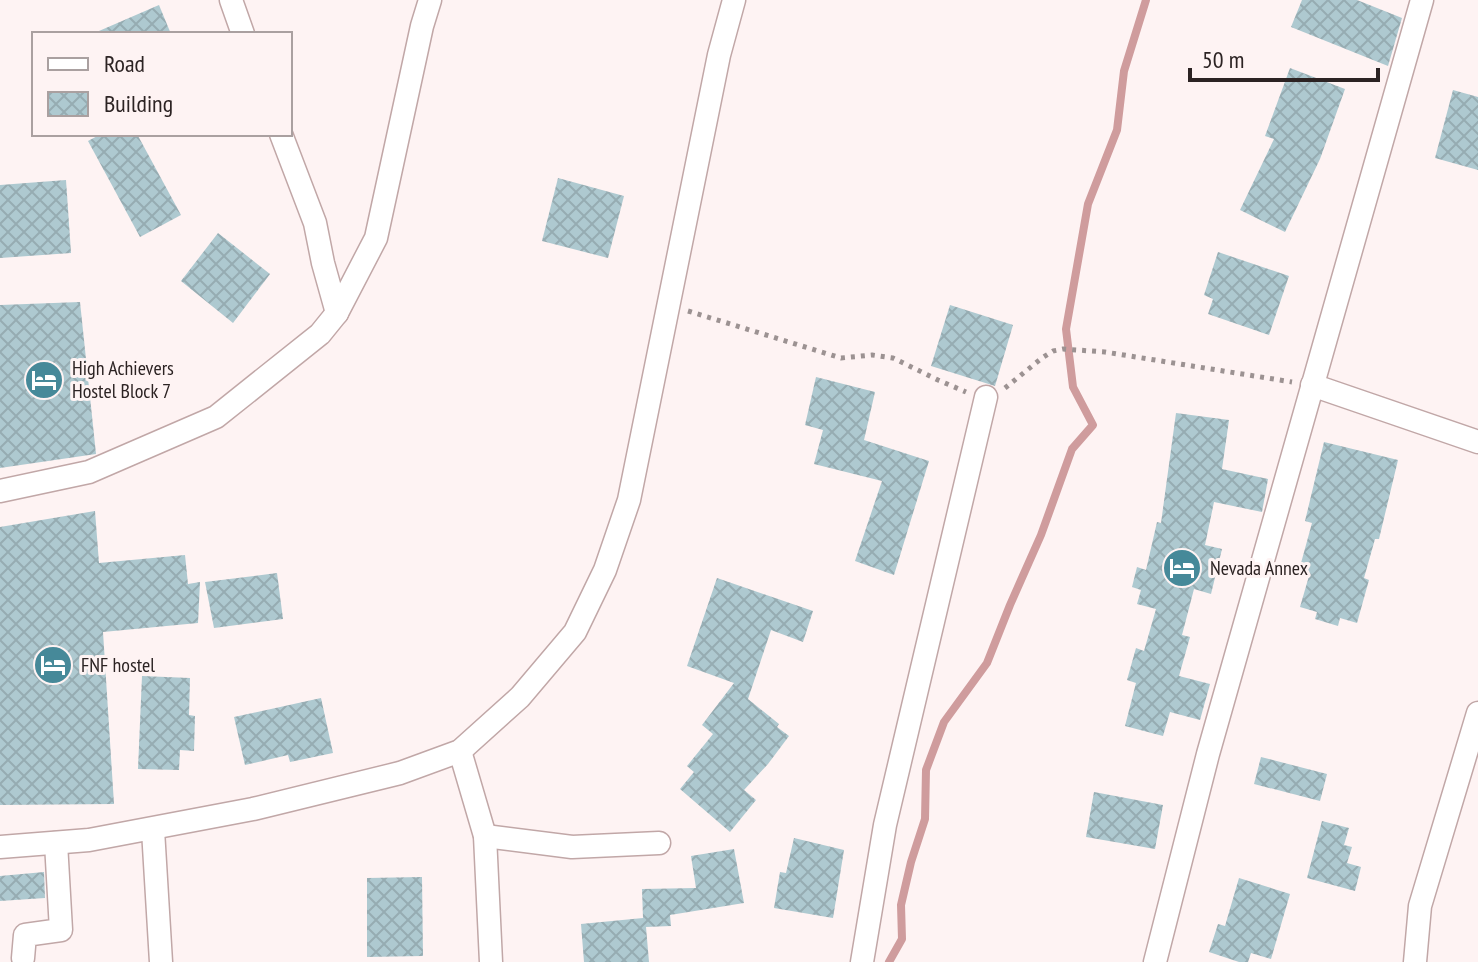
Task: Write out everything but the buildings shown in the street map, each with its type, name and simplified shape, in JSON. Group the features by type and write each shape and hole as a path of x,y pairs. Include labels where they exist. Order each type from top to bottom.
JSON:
{"street":[{"path":"231,0 242,32"},
{"path":"0,491 89,472 216,417 320,334 337,313 376,238 430,0"},
{"path":"0,847 89,840 153,830 400,773 460,751 520,697 575,632 605,570 629,500 719,55 734,0"},
{"path":"1155,962 1208,754 1422,0"},
{"path":"282,136 315,223 337,313"},
{"path":"1312,385 1478,442"},
{"path":"862,962 885,825 986,397"},
{"path":"1415,962 1420,906 1478,713"},
{"path":"460,751 485,836 491,962"},
{"path":"153,830 161,962"},
{"path":"485,836 572,847 659,843"},
{"path":"23,958 25,935 61,930 56,843"}],"path":[{"path":"668,305 841,358 872,355 893,358 951,386 986,397 997,395 1042,358 1063,349 1312,385"}],"waterway":[{"path":"889,962 902,939 901,905 925,819 926,770 944,722 987,663 1041,535 1072,449 1093,425 1073,387 1066,329 1088,204 1117,130 1124,71 1146,0"}],"place":[{"name":"High Achievers Hostel Block 7","path":"44,380"},
{"name":"Nevada Annex","path":"1182,568"},
{"name":"FNF hostel","path":"53,665"}]}
